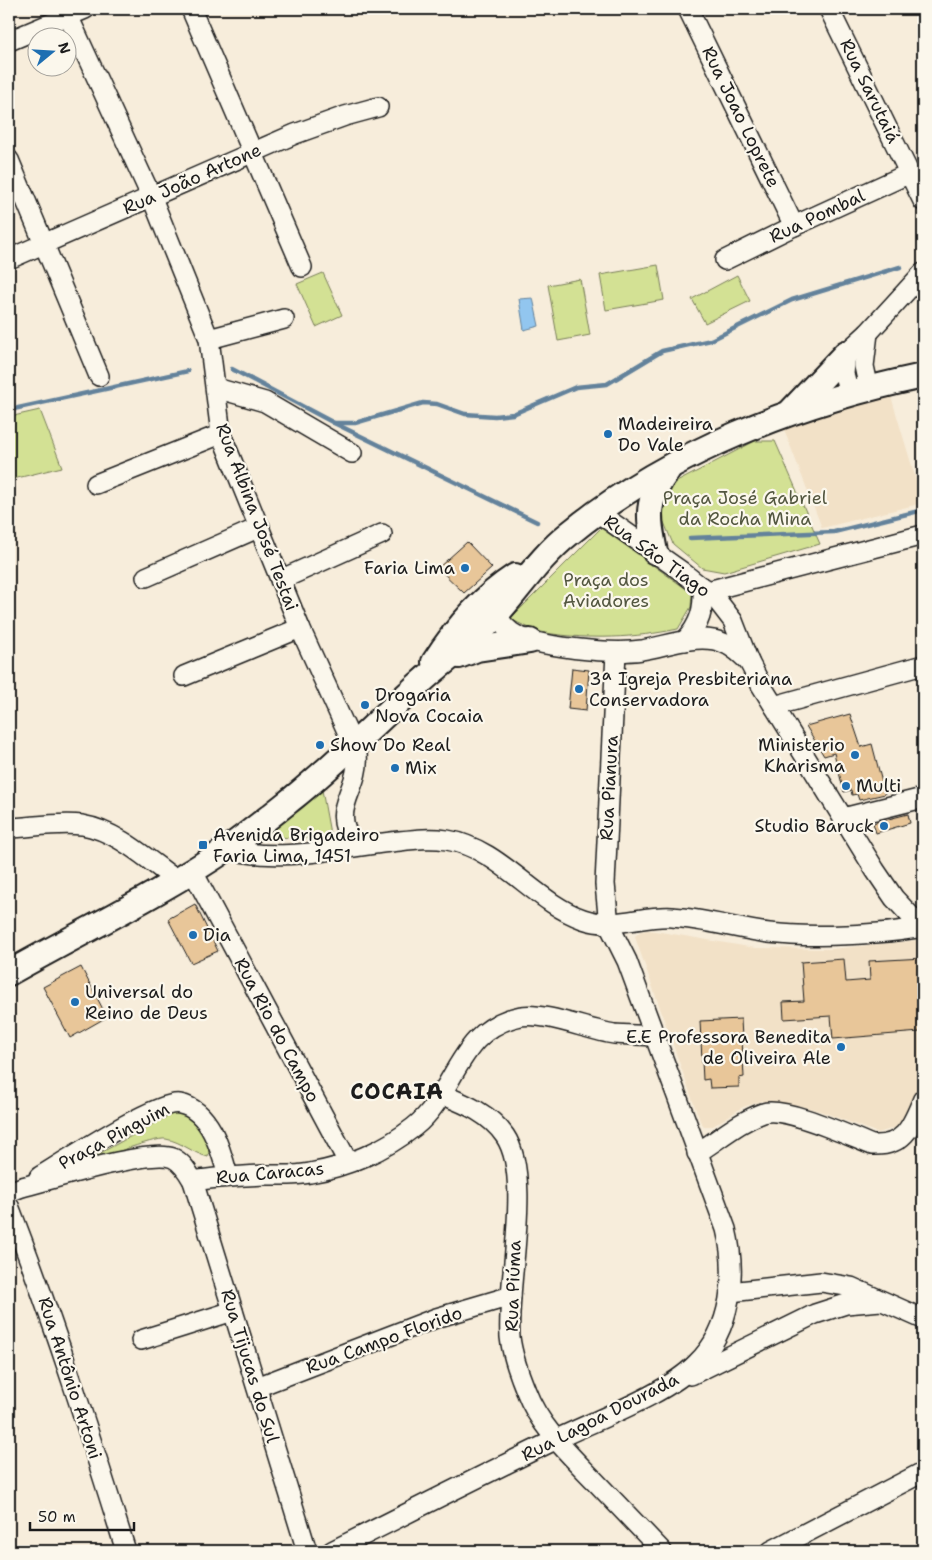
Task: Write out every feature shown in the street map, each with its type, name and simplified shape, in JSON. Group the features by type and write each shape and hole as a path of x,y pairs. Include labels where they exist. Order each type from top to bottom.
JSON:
{"main road":[{"path":"789,413 846,353"},
{"path":"9,973 184,875 226,849 295,797 422,680 448,660 493,605 568,534 597,512 670,467 742,431 789,413 859,392 923,376"},
{"path":"655,552 649,521 650,502 655,487 670,467"},
{"path":"422,680 447,641 474,610 493,605"},
{"path":"448,660 477,649 530,641"}],"street":[{"path":"191,9 302,267"},
{"name":"Rua Joao Loprete","path":"688,9 794,226"},
{"name":"Rua Sarutaiá","path":"829,9 923,200"},
{"path":"9,41 72,11"},
{"name":"Rua Albina José Testai","path":"72,11 152,198 208,339 222,434 300,628 346,752"},
{"name":"Rua João Artone","path":"9,259 43,242 152,198 252,153 345,116 378,107"},
{"path":"9,160 99,376"},
{"name":"Rua Pombal","path":"725,260 910,173"},
{"path":"859,392 844,374 846,353 851,346 868,333 923,273"},
{"path":"208,339 284,319"},
{"path":"859,392 868,333"},
{"path":"216,388 265,402 352,453"},
{"path":"96,484 222,434"},
{"name":"Rua São Tiago","path":"597,512 705,589 733,621 749,662 774,706 894,898 922,928"},
{"path":"146,578 260,527"},
{"path":"280,580 382,534"},
{"path":"685,641 695,630 702,617 705,589 923,535"},
{"path":"493,605 511,632 530,641 616,652 640,650 685,641 714,640 726,644 749,662"},
{"path":"184,676 300,628"},
{"name":"Rua Pianura","path":"609,925 605,884 616,652"},
{"path":"774,706 923,665"},
{"path":"346,752 353,784 346,800 343,822 346,833 355,846"},
{"path":"843,818 923,798"},
{"path":"9,828 81,825 101,830 184,875"},
{"path":"226,849 258,856 281,856 416,839 450,840 475,849 564,910 583,919 609,925 671,917 770,933 845,935 922,928"},
{"name":"Rua Rio do Campo","path":"184,875 348,1162"},
{"name":"Rua Lagoa Dourada","path":"332,1551 555,1440 677,1382 699,1362 714,1341 725,1315 730,1292 732,1253 726,1229 656,1036 627,961 609,925"},
{"name":"Rua Caracas","path":"193,1180 228,1176 308,1174 348,1162 375,1151 414,1127 431,1111 443,1095 449,1077 469,1048 484,1034 519,1017 533,1014 614,1034 656,1036"},
{"name":"Rua Piúma","path":"443,1095 471,1106 494,1122 506,1137 515,1159 518,1189 510,1338 516,1365 527,1394 555,1440 662,1551"},
{"path":"697,1153 754,1116 765,1112 784,1112 872,1145 884,1146 917,1133 923,1099"},
{"name":"Praça Pinguim","path":"15,1190 134,1121 171,1103 188,1106 205,1121 222,1154 228,1176"},
{"path":"15,1190 146,1156 172,1158 187,1170 193,1180"},
{"name":"Rua Tijucas do Sul","path":"193,1180 307,1551"},
{"name":"Rua Antônio Artoni","path":"9,1206 37,1278 84,1415 126,1551"},
{"path":"730,1292 821,1282 851,1287 923,1319"},
{"name":"Rua Campo Florido","path":"257,1387 436,1318 512,1296"},
{"path":"677,1382 815,1314 846,1304 881,1301"},
{"path":"141,1340 233,1311"},
{"path":"771,1551 923,1472"}],"shaded area":[{"path":"890,393 923,503 822,528 783,427"},
{"name":"E.E Professora Benedita de Oliveira Ale","path":"649,930 755,948 832,949 920,940 923,942 923,1072 905,1116 897,1127 878,1133 820,1111 793,1104 762,1101 743,1107 713,1126 704,1126 700,1121 635,936 641,931"}],"green space":[{"path":"658,265 664,300 606,310 600,275"},
{"path":"323,273 342,315 316,327 297,284"},
{"path":"737,275 750,301 705,323 692,299"},
{"path":"580,279 590,335 558,341 548,285"},
{"path":"40,410 62,467 9,480 9,417"},
{"name":"Praça José Gabriel da Rocha Mina","path":"755,441 775,441 820,544 724,572 702,568 673,544 658,508 671,485"},
{"name":"Praça dos Aviadores","path":"601,528 692,593 691,607 678,629 629,636 579,637 541,632 510,619"},
{"path":"322,790 331,839 266,837 277,824"},
{"path":"182,1108 198,1124 205,1135 209,1149 208,1157 172,1140 159,1139 77,1166"}],"water":[{"path":"533,298 539,326 524,330 519,299"}],"building":[{"name":"Faria Lima","path":"467,542 492,568 464,593 438,568"},
{"name":"3ª Igreja Presbiteriana Conservadora","path":"572,668 589,670 586,711 568,709"},
{"path":"850,714 861,747 872,744 885,794 859,800 857,794 852,795 851,790 844,792 834,753 824,756 806,726"},
{"path":"908,814 910,823 876,833 873,823"},
{"name":"Dia","path":"195,904 218,951 191,963 168,919"},
{"path":"923,958 923,1000 918,1000 920,1032 833,1039 831,1016 784,1019 783,1002 804,1001 801,962 844,959 846,982 870,980 869,961"},
{"name":"Universal do Reino de Deus","path":"81,967 107,1017 70,1038 43,987"},
{"path":"741,1019 744,1077 739,1078 739,1087 710,1088 709,1079 703,1080 700,1021"}],"waterway":[{"path":"334,423 355,423 423,403 437,404 465,414 495,416 513,414 576,387 607,384 662,351 711,340 792,300 900,267"},
{"path":"232,369 334,423 537,522"},
{"path":"9,410 188,371"},
{"path":"690,538 834,532 923,510"}],"place":[{"name":"Madeireira Do Vale","path":"608,434"},
{"name":"Faria Lima","path":"465,568"},
{"name":"3ª Igreja Presbiteriana Conservadora","path":"579,689"},
{"name":"Drogaria Nova Cocaia","path":"365,705"},
{"name":"Show Do Real","path":"320,745"},
{"name":"Ministerio Kharisma","path":"855,755"},
{"name":"Mix","path":"395,768"},
{"name":"Multi","path":"846,786"},
{"name":"Studio Baruck","path":"884,826"},
{"name":"Avenida Brigadeiro Faria Lima, 1451","path":"203,845"},
{"name":"Dia","path":"193,935"},
{"name":"Universal do Reino de Deus","path":"75,1002"},
{"name":"E.E Professora Benedita de Oliveira Ale","path":"841,1047"}],"district":[{"name":"COCAIA","path":"397,1091"}]}
